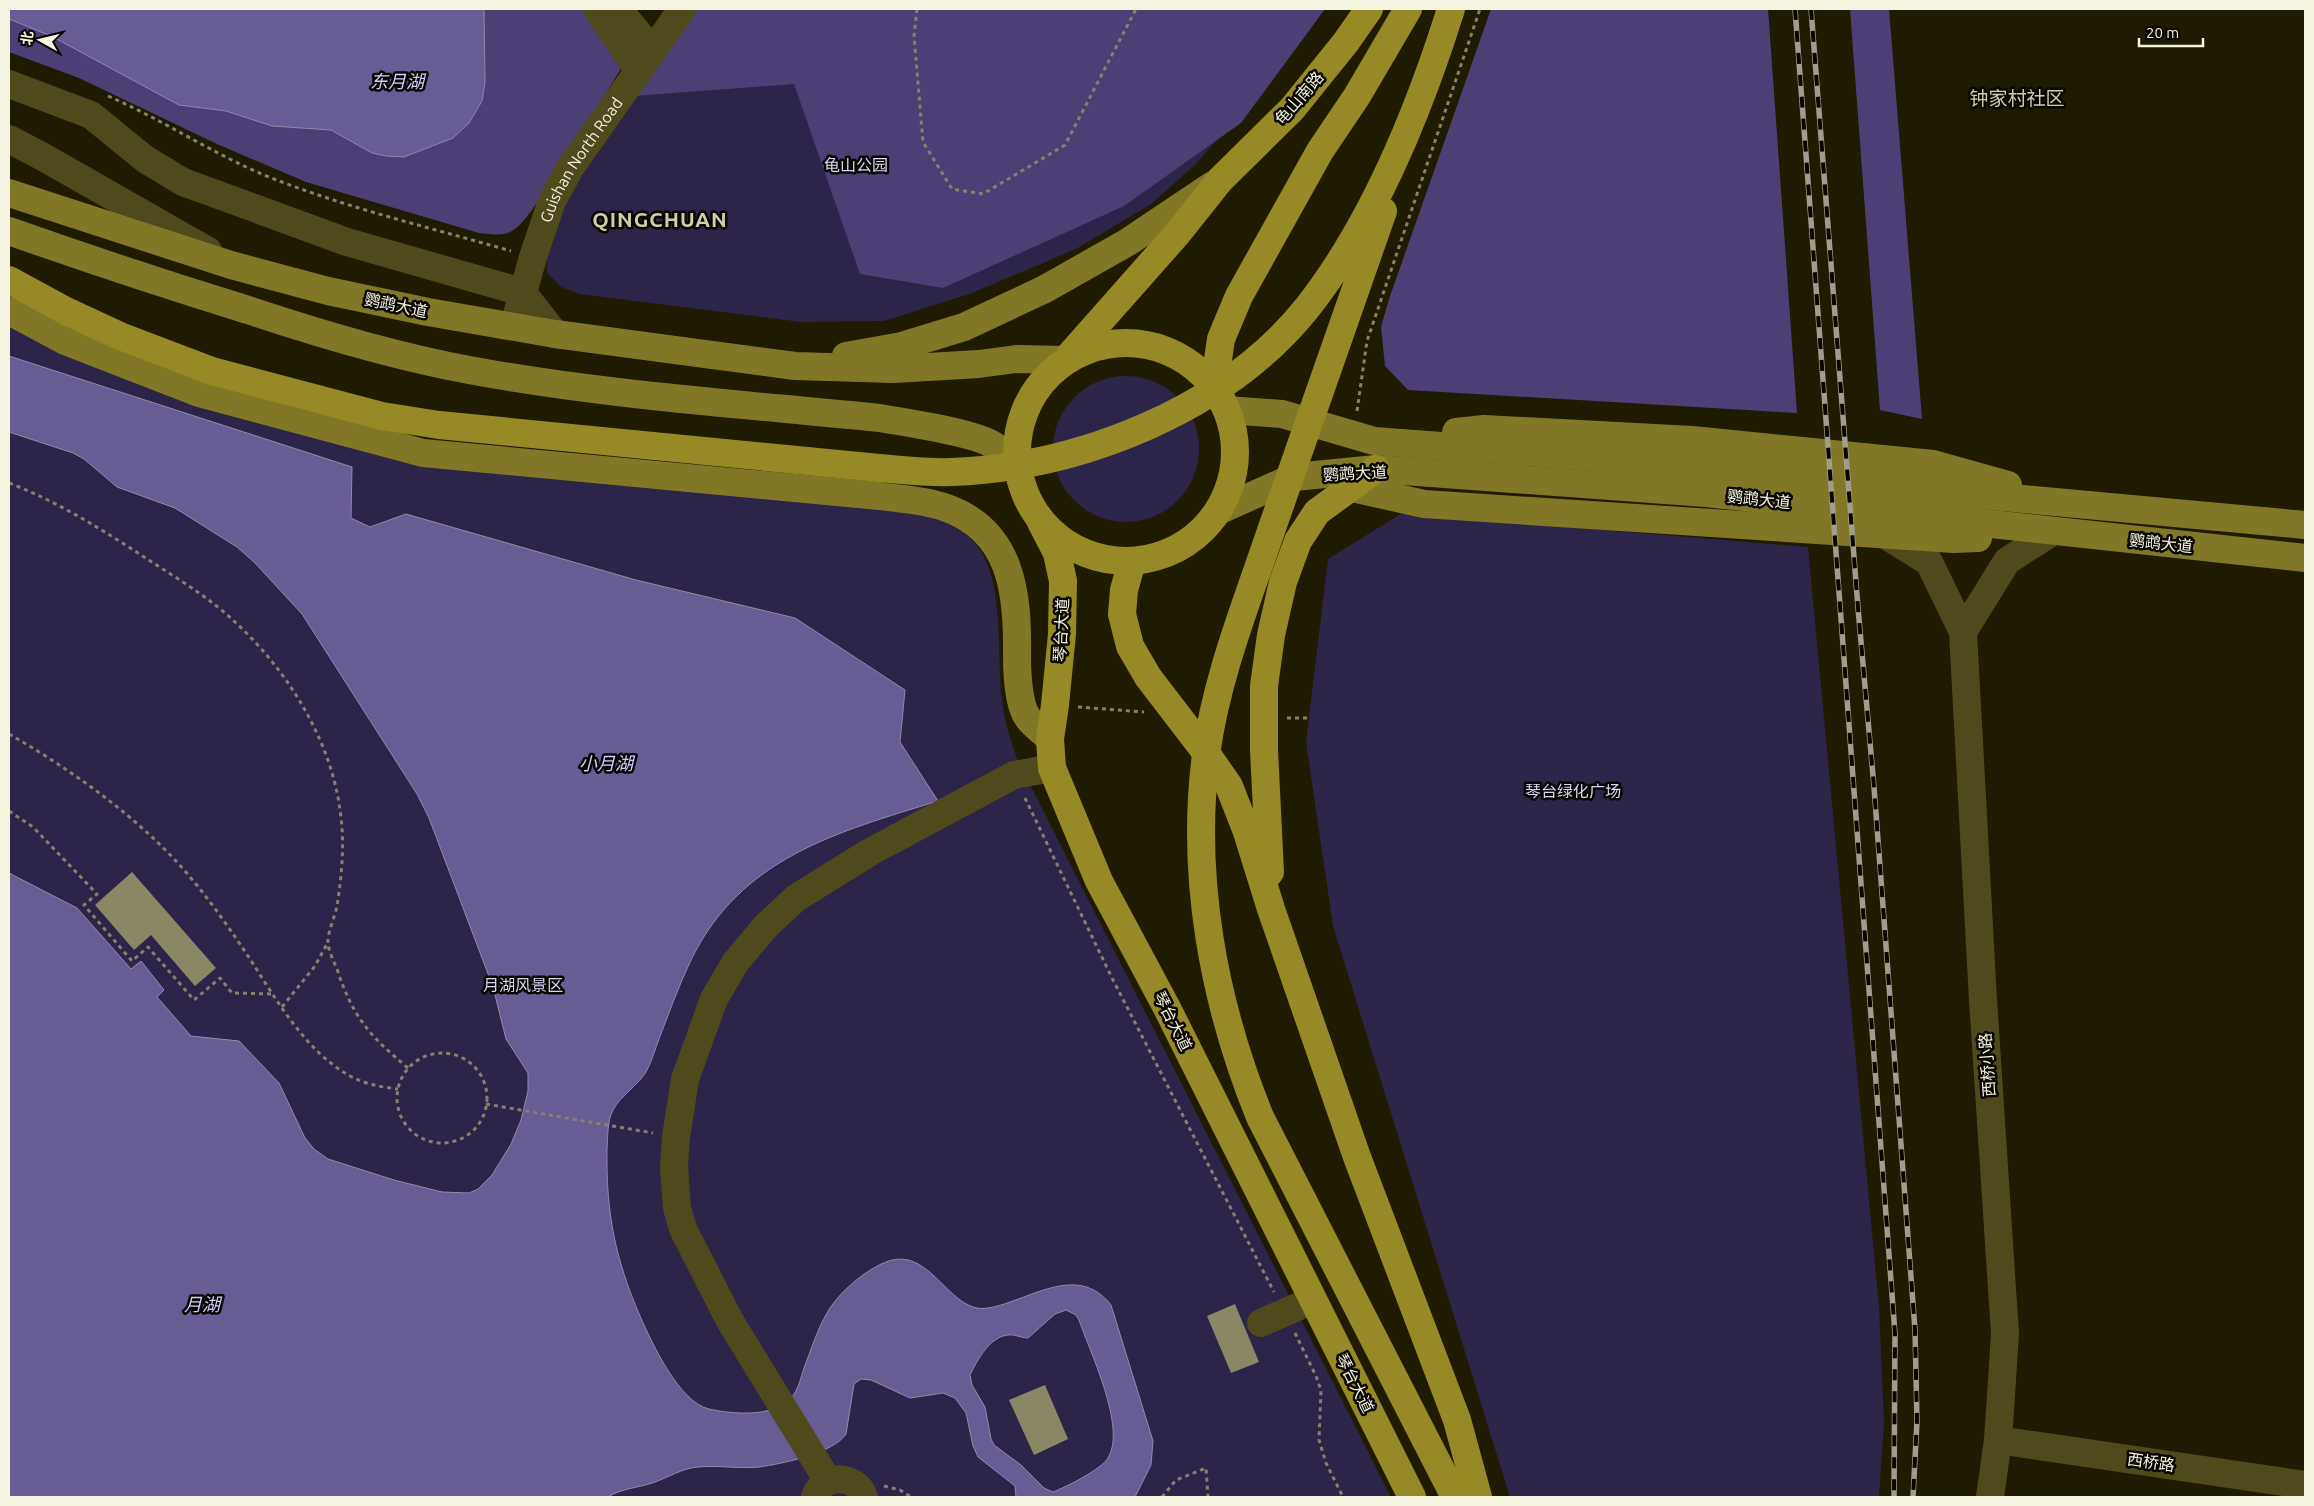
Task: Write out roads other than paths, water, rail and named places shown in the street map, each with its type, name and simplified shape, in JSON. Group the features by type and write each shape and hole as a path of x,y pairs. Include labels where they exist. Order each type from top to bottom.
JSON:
{"highway":[{"name":"龟山南路","path":"1066,360 1177,234 1220,180 1292,109 1346,42 1369,9"},
{"path":"1214,387 1221,339 1239,296 1320,151 1357,96 1408,9"},
{"path":"1451,9 1218,694 1206,754 1201,839 1212,951 1221,1002 1241,1072 1260,1116 1455,1497"},
{"path":"9,280 66,311 212,372 382,416 439,426 879,468 950,472 1043,460 1110,441 1160,420 1213,390 1259,357 1306,308 1342,258 1383,183 1432,68"},
{"path":"1136,562 1101,559 1068,546 1041,522 1027,499 1018,473 1017,441 1025,410 1042,382 1066,360 1096,346 1129,342 1161,348 1191,363 1214,387 1228,410 1234,436 1235,462 1230,488 1218,511 1202,531 1183,546 1160,557 1136,562 1132,561 1124,590 1122,614 1130,646 1152,684 1204,750 1229,786 1248,832 1272,909 1357,1157 1457,1420 1478,1497"},
{"path":"1272,909 1264,750 1264,686 1271,636 1282,582 1298,541 1317,512 1376,469"},
{"name":"琴台大道","path":"1041,522 1057,553 1063,581 1062,634 1056,705 1050,739 1052,768 1099,881 1167,1008 1412,1497"}],"main road":[{"path":"795,366 902,346 964,327 1045,289 1128,242 1220,180"},
{"name":"鹦鹉大道","path":"9,193 230,265 328,291 514,328 795,366"},
{"path":"9,231 114,268 327,336 388,352 468,370 592,390 879,418 964,434 994,445 1018,473"},
{"path":"9,311 65,341 198,393 422,453 880,496 926,502 955,511 976,523 990,538 1009,570 1015,591 1017,668 1022,703 1027,717 1050,739"},
{"path":"795,366 892,369 979,364 1016,358 1066,360"},
{"name":"鹦鹉大道","path":"1228,410 1282,414 1364,438 1713,466 2077,504 2305,525"},
{"name":"鹦鹉大道","path":"1218,511 1294,477 1376,469 1706,493 2062,534 2305,558"},
{"path":"1352,488 1424,504 1954,539 2062,534"}],"street":[{"path":"597,9 646,61"},
{"path":"618,9 646,61"},
{"name":"Guishan North Road","path":"514,328 532,257 552,201 570,168 682,9"},
{"path":"9,84 91,115 144,159 183,182 347,242 522,292 555,334"},
{"path":"9,139 230,265"},
{"path":"1884,534 1929,562 1963,632"},
{"path":"1963,632 2007,562 2062,534"},
{"name":"西桥小路","path":"1963,632 1983,1000 2005,1334 1998,1440 1990,1497"},
{"path":"864,1497 859,1487 844,1479 820,1481 774,1396 711,1287 683,1229 677,1208 674,1166 682,1096 694,1052 714,999 735,963 765,927 796,898 870,852 1014,775 1052,768"},
{"path":"1273,1318 1313,1300"},
{"name":"西桥路","path":"1998,1440 2305,1485"}],"water":[{"name":"东月湖","path":"9,9 484,9 485,82 482,101 469,123 453,138 404,157 386,156 372,153 331,130 272,126 226,111 179,105 51,36 9,19"},
{"path":"9,356 352,467 351,518 370,527 406,514 636,580 795,618 905,690 900,742 938,801 864,824 796,854 765,873 737,896 712,925 691,960 647,1070 616,1105 610,1119 607,1149 608,1194 618,1255 631,1295 645,1327 677,1384 698,1404 709,1409 740,1413 763,1412 774,1409 791,1398 797,1388 820,1326 832,1305 861,1276 886,1262 902,1259 915,1263 928,1270 962,1301 974,1307 988,1308 1051,1288 1067,1285 1083,1286 1098,1292 1111,1305 1153,1441 1151,1465 1135,1497 1016,1497 1015,1486 978,1457 973,1446 966,1413 955,1398 943,1393 910,1398 871,1380 861,1379 854,1384 846,1434 840,1441 830,1447 793,1460 759,1467 692,1468 608,1497 9,1497 9,873 77,908 131,969 141,961 164,990 157,997 191,1036 239,1041 279,1083 305,1138 314,1149 328,1159 394,1180 442,1192 469,1193 478,1189 492,1175 511,1144 521,1120 528,1091 528,1073 506,1039 493,987 429,818 417,794 302,614 255,563 237,547 175,508 117,487 84,459 73,453 9,432","holes":["1066,1310 1076,1315 1105,1390 1113,1428 1113,1445 1108,1458 1099,1467 1075,1482 1053,1492 1044,1488 1021,1465 994,1445 991,1439 985,1407 972,1385 970,1375 984,1350 995,1340 1008,1335 1028,1338 1055,1314"]}],"railway":[{"path":"1795,9 1895,1334 1894,1497"},
{"path":"1811,9 1858,608 1874,787 1915,1330 1917,1421 1913,1497"}],"district":[{"name":"钟家村社区","path":"2017,98"},
{"name":"QINGCHUAN","path":"660,220"}],"park label":[{"name":"龟山公园","path":"856,165"},
{"name":"琴台绿化广场","path":"1573,791"},
{"name":"月湖风景区","path":"523,985"}],"water label":[{"name":"小月湖","path":"606,764"},
{"name":"月湖","path":"202,1305"}]}
